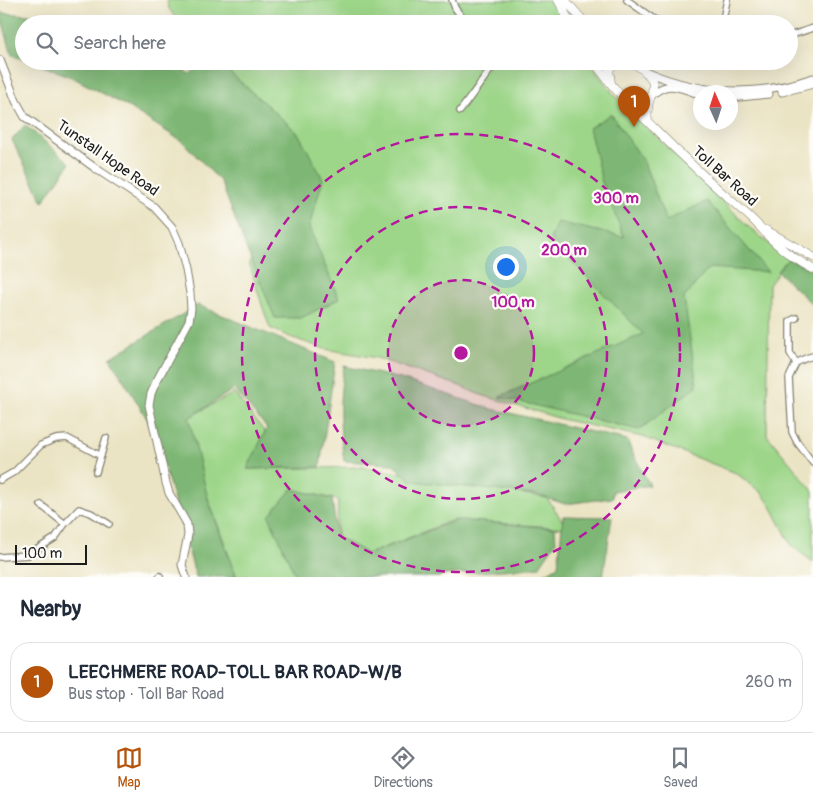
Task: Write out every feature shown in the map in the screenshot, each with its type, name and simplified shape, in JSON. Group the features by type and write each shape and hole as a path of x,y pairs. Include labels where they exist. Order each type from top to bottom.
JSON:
{"main road":[{"path":"558,0 566,15"},
{"path":"565,0 578,15"},
{"name":"Toll Bar Road","path":"601,70 630,104 714,186 762,228 770,238 788,253 813,269"},
{"path":"609,70 611,83"},
{"path":"645,70 654,85 647,105 648,122"},
{"path":"630,104 640,103 652,95"},
{"name":"Toll Bar Road","path":"762,228 813,257"}],"street":[{"path":"452,0 460,15"},
{"path":"626,0 648,15"},
{"path":"639,9 640,0"},
{"path":"724,15 728,0"},
{"path":"798,33 813,28"},
{"name":"Tunstall Hope Road","path":"0,60 25,117 95,168 154,207 172,227 179,243 190,293 189,321 155,384 149,405 169,493 187,524 188,535 182,564 186,577"},
{"path":"460,111 490,70"},
{"path":"645,70 659,77 691,86 725,91 774,89 813,78"},
{"path":"738,97 769,94 813,84"},
{"path":"652,95 660,87 666,86 693,92"},
{"path":"796,318 790,321 790,353 796,363"},
{"path":"813,356 796,363 789,378 792,432 813,463"},
{"path":"0,480 14,472 42,445 56,439 67,438 100,456"},
{"path":"96,472 106,438"},
{"path":"41,505 65,524"},
{"path":"0,557 28,555 56,538 65,524 79,509 91,513 109,524"}],"green space":[{"path":"167,0 553,0 562,15 173,15 168,7"},
{"path":"0,13 29,15 15,15 15,56 12,55"},
{"path":"54,70 184,70 189,74 193,70 227,70 298,133 323,179 309,227 339,299 301,318 275,318 221,182 183,142 130,108 72,77"},
{"path":"212,70 596,70 615,96 750,228 788,259 769,285 767,435 813,491 813,562 792,546 762,493 736,473 643,437 565,420 478,394 377,358 325,349 270,328 249,262 316,184"},
{"path":"611,114 643,160 666,221 707,201 768,272 709,268 684,298 697,386 639,430 499,397 643,334 550,239 557,222 624,237 602,182 589,128"},
{"path":"25,125 70,163 43,202 12,140"},
{"path":"788,259 813,270 813,305 777,271"},
{"path":"198,305 335,362 320,467 247,469 267,428 234,389 189,418 208,499 236,577 196,577 154,430 110,358"},
{"path":"344,366 401,379 492,409 627,440 650,485 613,491 612,498 565,504 537,495 412,481 392,464 344,461 340,414"},
{"path":"234,393 265,432 248,469 365,467 547,498 567,528 453,520 368,554 337,537 338,500 292,489 296,577 237,577 180,422"},
{"path":"292,489 332,499 337,537 368,554 457,520 555,528 556,542 539,567 442,575 439,577 296,577 269,516"},
{"path":"563,516 612,517 603,577 539,577 558,566"}],"place":[{"name":"LEECHMERE ROAD-TOLL BAR ROAD-W/B","path":"634,127"}]}
